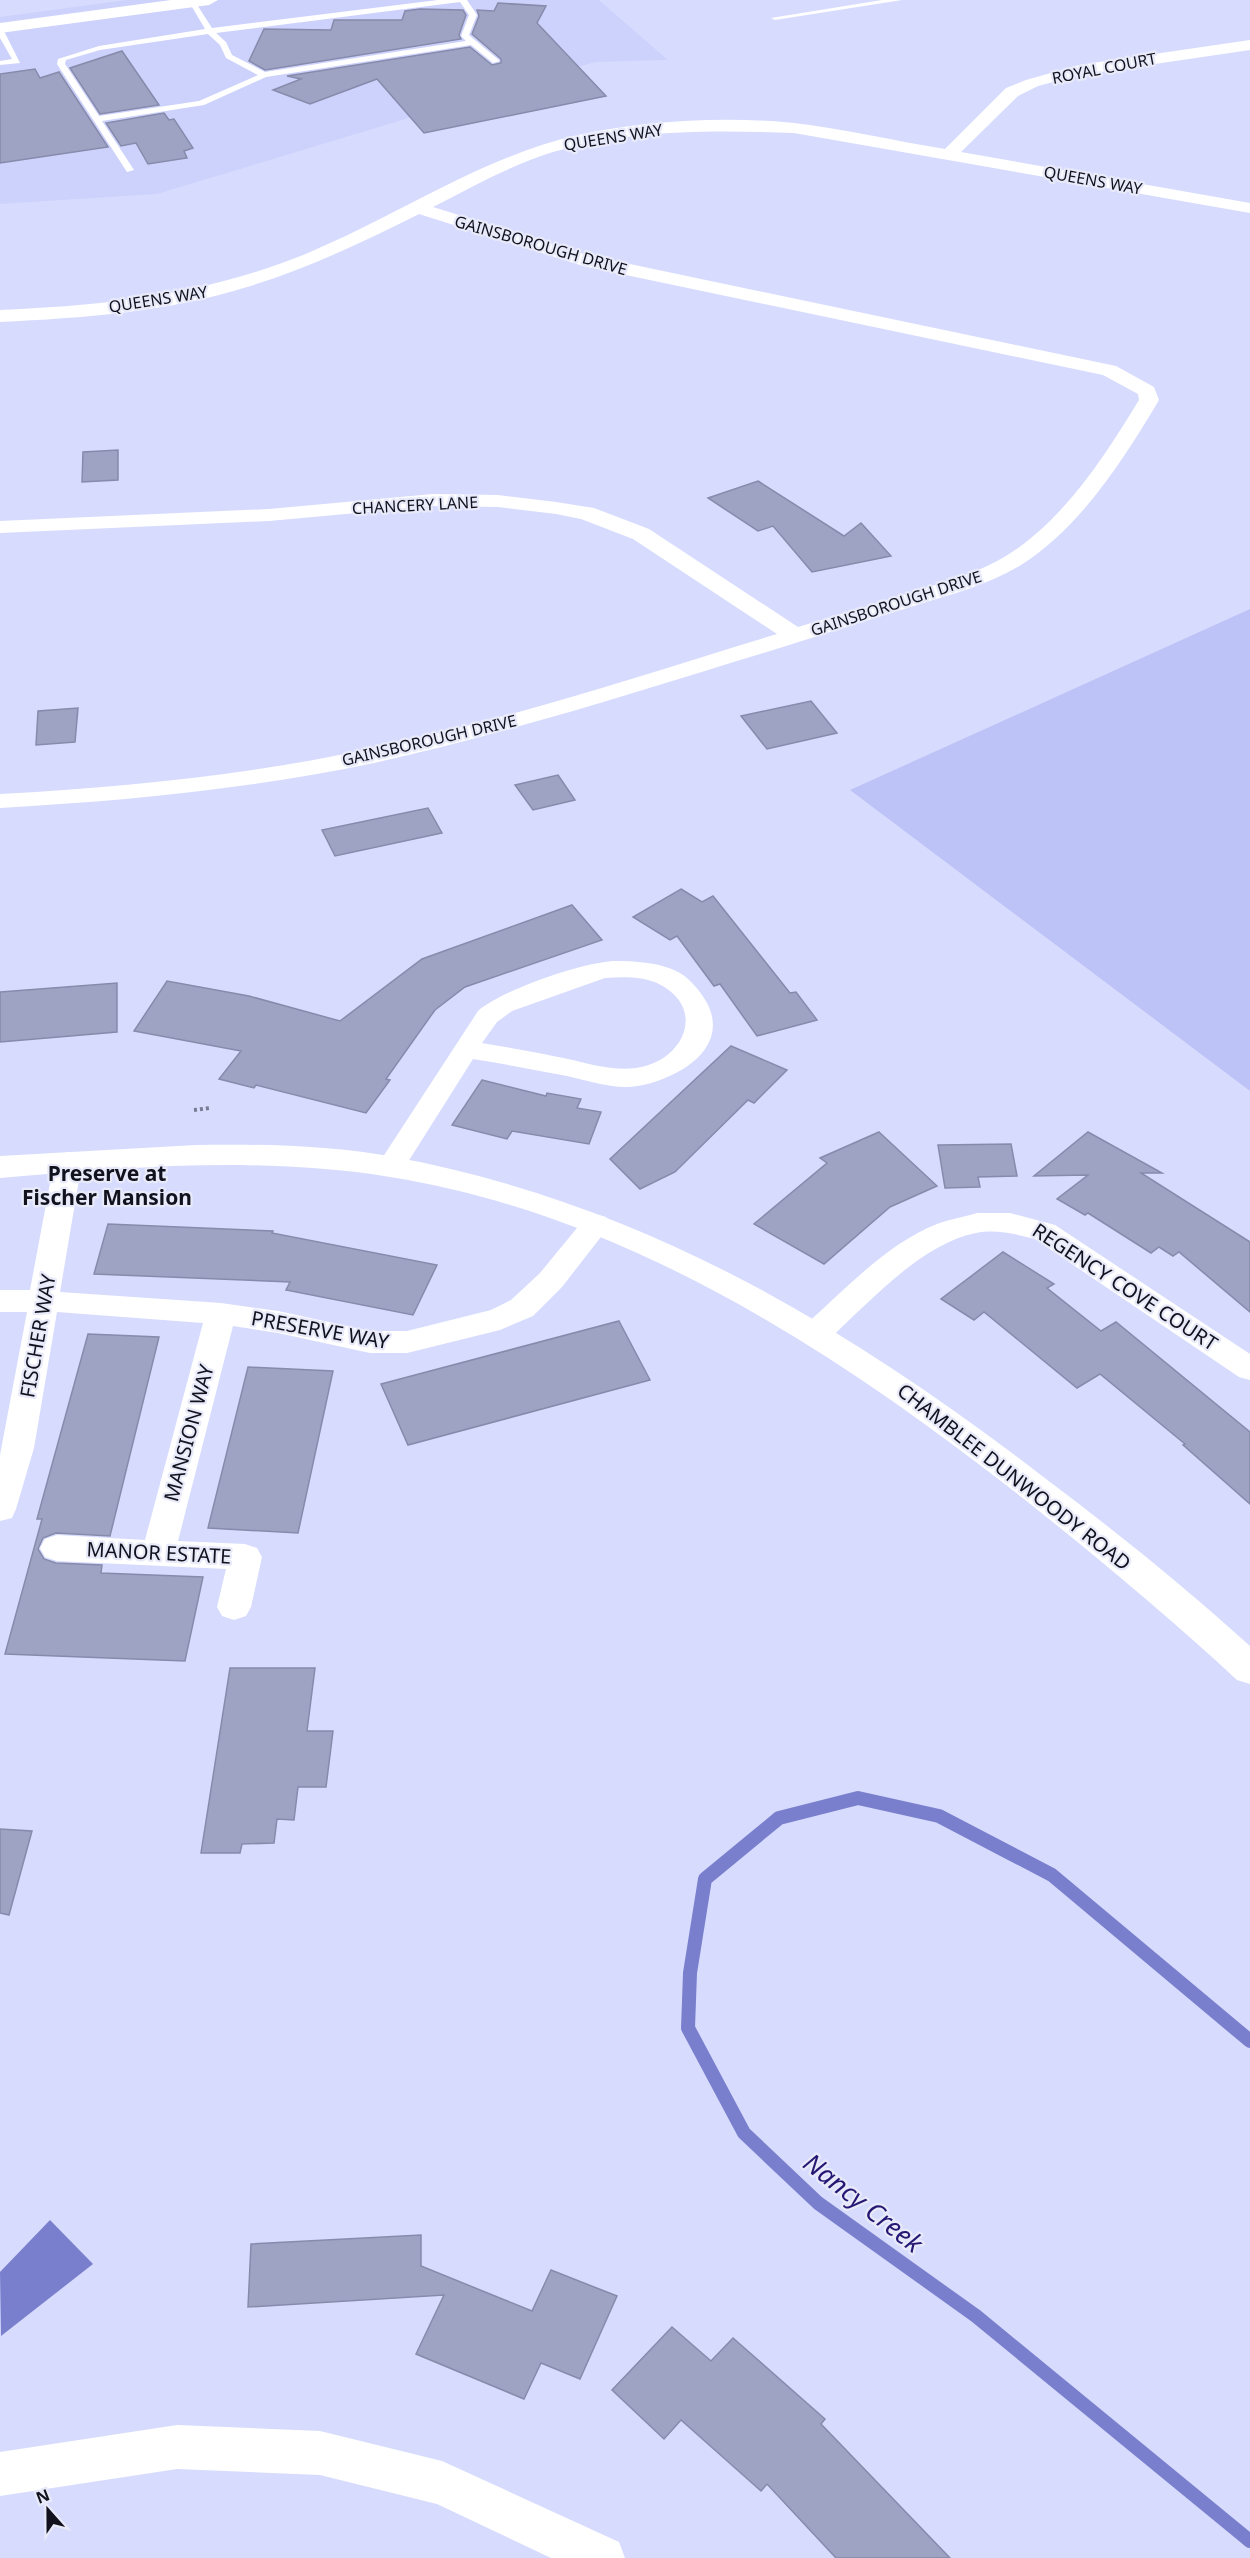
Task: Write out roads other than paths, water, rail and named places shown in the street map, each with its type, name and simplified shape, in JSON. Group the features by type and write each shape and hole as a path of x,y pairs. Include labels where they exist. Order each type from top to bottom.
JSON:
{"street":[{"path":"0,30 209,0"},
{"name":"ROYAL COURT","path":"950,154 1012,92 1032,83 1079,70 1250,45"},
{"name":"QUEENS WAY","path":"0,316 112,307 190,296 239,284 333,249 512,161 563,144 644,131 735,126 794,128 1250,208"},
{"name":"GAINSBOROUGH DRIVE","path":"0,801 134,792 369,756 439,741 554,709 952,587 1015,560 1052,531 1137,420 1149,400 1147,392 1125,377 1109,370 583,260 417,208"},
{"name":"CHANCERY LANE","path":"0,527 269,515 433,500 498,501 556,508 617,523 648,538 796,636"},
{"path":"391,1166 465,1049 489,1014 503,1004 586,974 610,969 654,973 674,981 694,1004 700,1017 702,1032 691,1051 674,1065 655,1073 635,1077 607,1076 465,1049"},
{"name":"CHAMBLEE DUNWOODY ROAD","path":"0,1167 68,1162 283,1155 391,1166 467,1182 544,1204 596,1224 725,1282 816,1333 954,1426 1016,1474 1250,1669"},
{"name":"FISCHER WAY","path":"0,1509 9,1448 45,1300 68,1162"},
{"name":"REGENCY COVE COURT","path":"816,1333 902,1257 933,1236 953,1227 997,1220 1024,1223 1045,1232 1250,1369"},
{"name":"PRESERVE WAY","path":"0,1300 45,1300 221,1314 278,1322 370,1342 408,1342 500,1319 522,1308 551,1280 596,1224"},
{"name":"MANSION WAY","path":"158,1553 221,1314"},
{"name":"MANOR ESTATE","path":"57,1548 245,1557 234,1607"},
{"path":"0,2474 177,2447 320,2453 442,2483 545,2533 603,2558"}],"lane":[{"path":"130,170 61,64 62,60 99,48 457,0"},
{"path":"463,0 472,10 473,15 465,36 496,61"},
{"path":"775,18 898,0"},
{"path":"191,2 210,32 223,44 229,56 264,75"},
{"path":"0,30 17,61 0,63"},
{"path":"97,119 201,103 264,75 473,42"}],"waterway":[{"name":"Nancy Creek","path":"1250,2041 1052,1875 939,1816 858,1798 779,1818 705,1879 690,1973 688,2028 744,2133 818,2203 976,2316 1250,2541"}],"district":[{"name":"Preserve at Fischer Mansion","path":"107,1186"}]}
